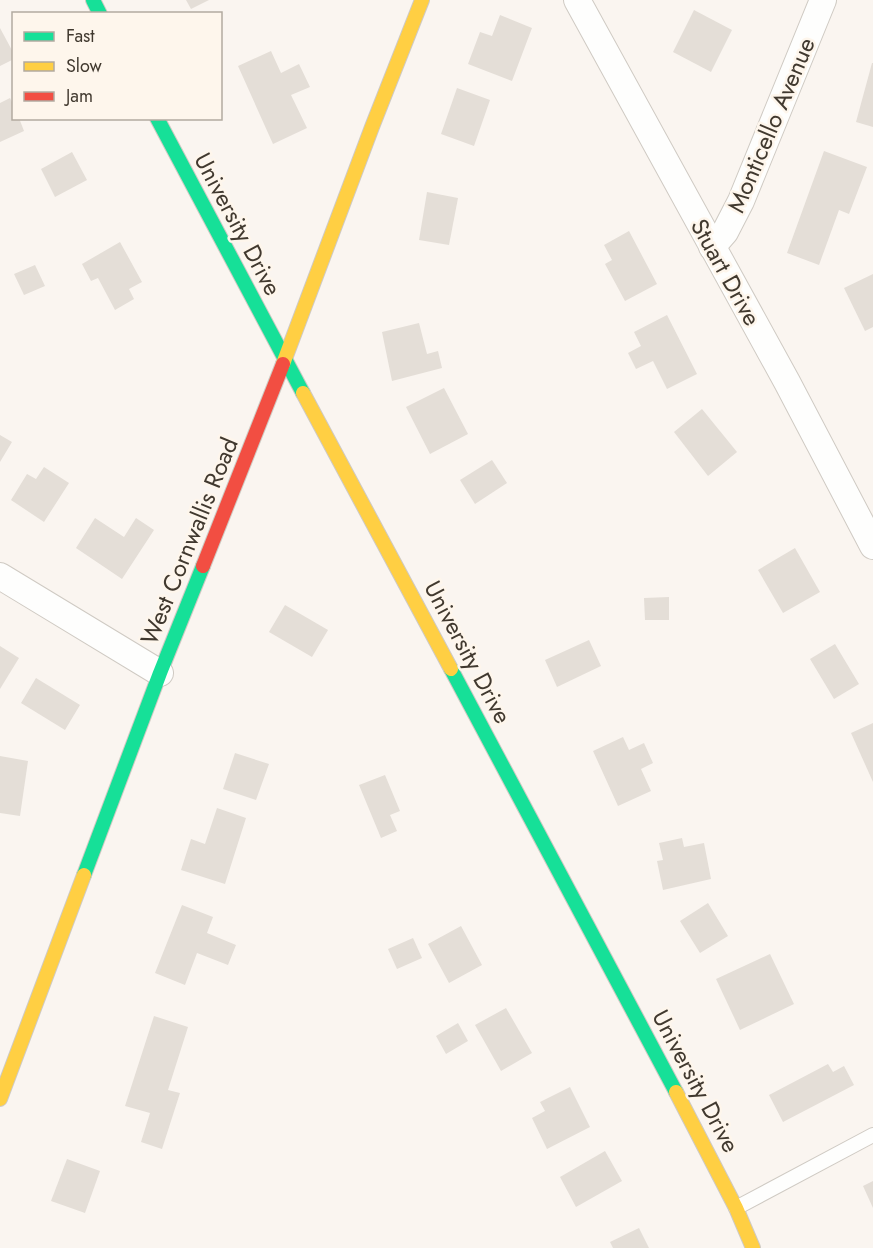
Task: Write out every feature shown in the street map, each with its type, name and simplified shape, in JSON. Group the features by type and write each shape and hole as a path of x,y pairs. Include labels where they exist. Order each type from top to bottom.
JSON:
{"street":[{"name":"West Cornwallis Road","path":"0,1099 160,673 286,358 422,0"},
{"name":"Stuart Drive","path":"578,0 787,382 873,546"},
{"name":"Monticello Avenue","path":"712,247 725,232 741,201 824,0"},
{"name":"University Drive","path":"158,120 694,1125 736,1208 753,1248"},
{"path":"0,576 160,673"},
{"name":"University Drive","path":"736,1208 759,1233"}],"lane":[{"path":"736,1208 873,1135"}],"building":[{"path":"186,0 209,0 191,9"},
{"path":"694,10 732,30 711,72 673,52"},
{"path":"500,15 532,28 512,81 468,64 480,32 492,36"},
{"path":"0,28 12,50 12,60 0,66"},
{"path":"271,51 281,73 299,64 310,87 291,95 307,128 273,144 238,66"},
{"path":"873,63 873,127 856,122"},
{"path":"457,88 490,100 474,146 441,134"},
{"path":"10,98 12,120 20,120 24,131 0,142 0,103"},
{"path":"824,151 867,167 849,214 839,210 819,265 787,253"},
{"path":"72,152 87,180 55,197 41,169"},
{"path":"427,192 458,198 449,245 419,240"},
{"path":"629,231 657,284 625,301 605,264 612,260 604,245"},
{"path":"120,242 142,282 129,289 134,299 115,310 98,278 91,281 82,264"},
{"path":"35,265 45,286 24,295 14,274"},
{"path":"873,274 873,327 865,331 844,288"},
{"path":"667,315 697,374 667,389 653,361 636,369 628,353 641,346 634,332"},
{"path":"419,323 427,354 438,351 442,368 392,381 382,332"},
{"path":"444,388 468,434 430,454 406,407"},
{"path":"702,409 737,452 708,476 674,432"},
{"path":"0,435 12,442 0,462"},
{"path":"492,460 507,483 475,504 460,480"},
{"path":"44,467 69,483 44,522 11,500 27,474 36,479"},
{"path":"95,518 124,537 136,518 154,530 122,579 76,548"},
{"path":"795,548 820,592 783,613 758,570"},
{"path":"669,597 669,620 645,620 644,598"},
{"path":"285,605 328,630 312,657 269,632"},
{"path":"589,640 601,666 557,687 545,660"},
{"path":"835,644 859,684 834,699 810,659"},
{"path":"0,646 19,658 0,689"},
{"path":"36,678 80,705 65,730 21,703"},
{"path":"873,723 873,782 851,733"},
{"path":"623,737 629,750 644,743 653,763 641,769 651,791 618,806 593,751"},
{"path":"235,753 269,764 256,800 223,789"},
{"path":"0,756 28,761 20,816 0,813"},
{"path":"385,775 400,811 390,815 397,831 381,838 359,785"},
{"path":"217,808 246,818 225,884 181,870 191,839 205,844"},
{"path":"682,838 684,847 704,843 711,879 663,890 657,861 663,860 659,843"},
{"path":"708,903 728,936 700,953 680,921"},
{"path":"182,905 213,917 207,933 236,945 228,965 197,953 185,985 155,973"},
{"path":"461,926 482,965 449,983 428,944"},
{"path":"413,938 422,958 397,969 388,949"},
{"path":"770,954 794,1004 740,1030 716,979"},
{"path":"506,1008 532,1053 501,1071 475,1025"},
{"path":"154,1016 188,1027 168,1090 180,1093 162,1149 141,1142 150,1113 125,1106"},
{"path":"458,1023 468,1041 446,1054 436,1036"},
{"path":"828,1064 833,1072 844,1066 854,1085 783,1122 769,1095"},
{"path":"570,1087 590,1127 547,1149 532,1118 545,1111 540,1102"},
{"path":"605,1151 622,1181 576,1207 560,1177"},
{"path":"67,1159 100,1171 85,1213 51,1201"},
{"path":"873,1181 873,1208 863,1186"},
{"path":"639,1228 649,1248 613,1248 610,1242"}],"traffic: fast":[{"path":"93,0 99,12"},
{"path":"158,120 303,393"},
{"path":"84,875 203,566"},
{"path":"451,669 676,1092"}],"traffic: slow":[{"path":"283,364 422,0"},
{"path":"303,393 451,669"},
{"path":"0,1099 84,875"},
{"path":"676,1092 736,1208 753,1248"}],"traffic: jam":[{"path":"203,566 283,364"}]}
